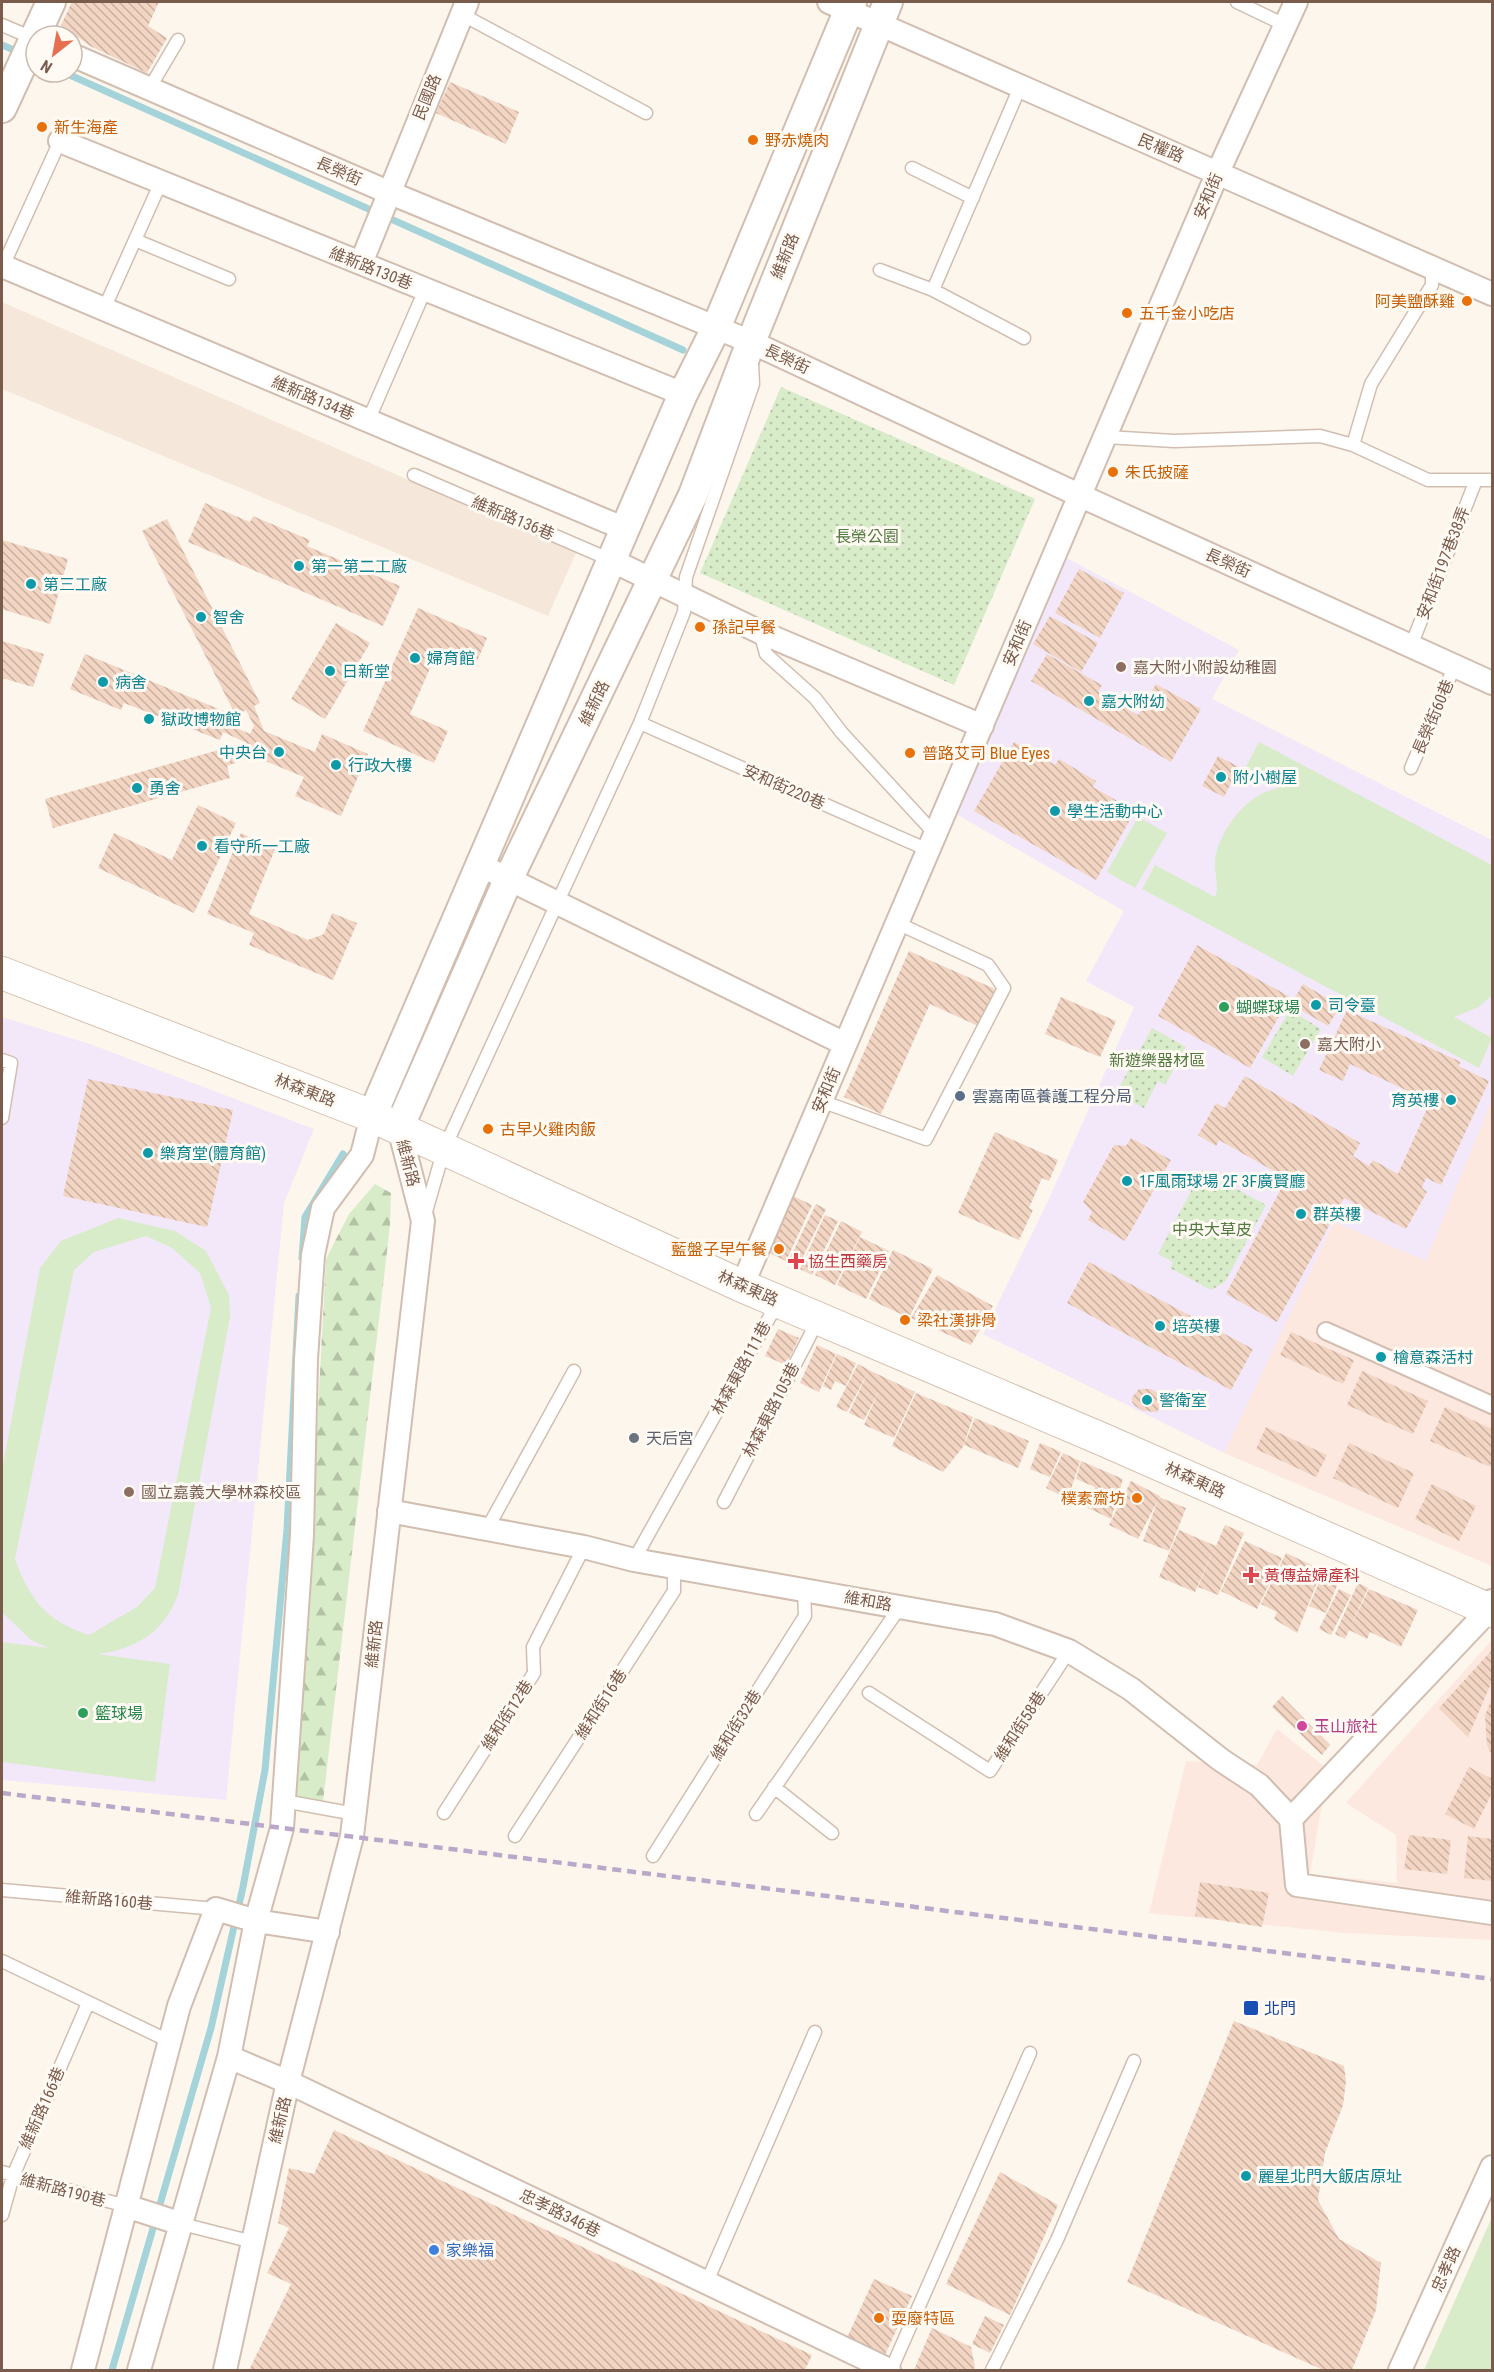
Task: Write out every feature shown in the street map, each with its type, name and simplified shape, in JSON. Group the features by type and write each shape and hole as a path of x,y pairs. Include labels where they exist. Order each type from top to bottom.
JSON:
{"main road":[{"name":"林森東路","path":"2,973 385,1122 742,1286 1491,1607"}],"street":[{"path":"40,24 51,2"},
{"name":"安和街","path":"742,1286 1218,172 1296,2"},
{"path":"139,2370 229,2057 256,1921 282,1828 302,1535 306,1359 313,1255 323,1208 385,1122 480,865 683,394 716,328 843,4"},
{"name":"民權路","path":"843,4 883,13 1020,87 1492,294"},
{"name":"民國路","path":"361,263 464,8"},
{"name":"維新路","path":"225,2370 288,2082 352,1836 355,1814 423,1221 385,1122 508,880 693,495 751,342 883,13"},
{"path":"2,108 24,58"},
{"name":"長榮街","path":"84,61 388,192 751,342 1081,496 1492,683"},
{"name":"維新路130巷","path":"60,141 683,394"},
{"name":"維新路134巷","path":"2,266 625,529"},
{"path":"611,560 760,632 982,726"},
{"path":"480,865 557,905 845,1044"},
{"path":"1326,1331 1492,1405"},
{"name":"維和路","path":"388,1511 584,1547 634,1560 995,1624 1069,1651 1131,1689 1221,1760 1259,1785 1292,1819"},
{"path":"1491,1607 1292,1819 1297,1885 1492,1913"},
{"path":"83,2370 178,2006 216,1909 256,1921 328,1932"},
{"name":"忠孝路346巷","path":"229,2057 288,2082 706,2284 890,2370"},
{"name":"忠孝路","path":"1400,2370 1492,2167"},
{"path":"126,2206 182,2224"}],"lane":[{"path":"1237,2 1285,25"},
{"path":"464,8 646,113"},
{"path":"2,25 24,55"},
{"path":"149,89 178,40"},
{"path":"933,290 1020,87"},
{"path":"2,266 60,141"},
{"path":"912,168 973,198"},
{"path":"104,309 161,182"},
{"path":"135,240 229,279"},
{"path":"1353,445 1371,384 1431,285 1432,268"},
{"path":"880,270 933,290 1024,338"},
{"path":"368,421 425,290"},
{"path":"423,1221 444,1149 640,723 684,612 686,577 753,384 751,342"},
{"path":"1106,437 1174,441 1320,436 1353,445 1428,480 1492,480"},
{"name":"維新路136巷","path":"414,475 611,560"},
{"name":"安和街197巷38弄","path":"1411,646 1476,480"},
{"path":"760,632 766,654 815,698 932,842"},
{"name":"長榮街60巷","path":"1411,768 1455,666"},
{"name":"安和街220巷","path":"640,723 932,842"},
{"path":"821,1101 926,1139 1004,988 988,964 897,923"},
{"path":"2,1060 11,1063 2,1118"},
{"name":"林森東路111巷","path":"634,1560 779,1301"},
{"name":"林森東路105巷","path":"724,1502 818,1319"},
{"path":"487,1529 573,1371"},
{"name":"維和街12巷","path":"444,1813 534,1673 533,1647 584,1547"},
{"name":"維和街16巷","path":"515,1836 674,1591 674,1567"},
{"name":"維和街32巷","path":"652,1856 805,1617 804,1590"},
{"path":"756,1814 900,1607"},
{"name":"維和街58巷","path":"868,1694 990,1771 1069,1651"},
{"path":"774,1787 832,1833"},
{"path":"284,1801 355,1814"},
{"name":"維新路160巷","path":"2,1890 216,1909"},
{"path":"2,1961 169,2041"},
{"name":"維新路166巷","path":"2,2214 7,2174 88,2003"},
{"path":"706,2284 815,2032"},
{"path":"890,2370 1030,2052"},
{"path":"992,2370 1057,2240 1134,2061"},
{"name":"維新路190巷","path":"7,2174 126,2206"},
{"path":"182,2224 253,2242"}],"shaded area":[{"path":"2,302 576,553 548,616 2,389"},
{"name":"嘉大附小","path":"1063,556 1239,650 1212,699 1492,840 1492,1100 1426,1261 1334,1222 1224,1453 983,1334 1048,1201 1134,1007 1086,981 1124,911 951,811"},
{"name":"國立嘉義大學林森校區","path":"2,1017 90,1044 314,1129 284,1203 226,1800 2,1780"},
{"name":"檜意森活村","path":"1492,1100 1492,1566 1224,1453 1334,1222 1426,1260"},
{"path":"1492,1640 1492,1940 1345,1933 1149,1913 1186,1761 1257,1765 1277,1729 1328,1769 1310,1874 1397,1883 1396,1835 1346,1803"}],"green space":[{"name":"長榮公園","path":"781,387 1035,499 954,685 700,573"},
{"path":"1259,742 1492,865 1492,995 1479,1007 1454,1017 1492,1038 1479,1068 1142,889 1155,865 1215,897 1217,889 1216,853 1223,835 1246,804 1264,793 1283,786 1246,767"},
{"path":"1138,817 1167,833 1135,888 1107,872"},
{"path":"1290,1010 1321,1029 1293,1076 1262,1057"},
{"name":"新遊樂器材區","path":"1152,1028 1186,1047 1165,1085 1158,1081 1144,1108 1116,1093"},
{"name":"中央大草皮","path":"1202,1170 1266,1205 1225,1282 1211,1290 1170,1268 1173,1262 1158,1254"},
{"path":"375,1184 391,1193 390,1225 323,1802 285,1801 309,1583 326,1259 349,1214"},
{"path":"118,1218 175,1231 206,1251 229,1295 230,1317 178,1595 166,1617 143,1639 116,1651 98,1654 170,1664 155,1782 2,1762 2,1642 49,1648 31,1640 2,1612 2,1470 40,1268 61,1241","holes":["146,1236 172,1248 200,1273 211,1308 155,1588 137,1607 89,1635 61,1623 42,1607 27,1586 15,1559 74,1270 94,1252"]},
{"path":"1492,2217 1492,2370 1424,2370"}],"building":[{"path":"72,2 159,2 148,26 167,38 147,73 84,42 84,24 61,24"},
{"path":"450,82 519,112 506,144 436,113"},
{"name":"第一第二工廠","path":"205,503 250,522 253,516 310,540 307,546 400,586 383,626 188,542"},
{"path":"167,519 260,703 254,706 264,731 315,752 322,734 368,754 341,816 295,796 304,777 253,756 227,766 230,778 53,828 45,799 222,749 224,756 243,751 247,743 223,732 220,740 124,703 121,710 70,689 85,654 231,714 226,723 250,734 254,726 246,710 236,716 142,531"},
{"name":"第三工廠","path":"2,540 68,559 50,624 2,609"},
{"path":"1079,569 1124,593 1100,638 1055,613"},
{"name":"婦育館","path":"418,608 487,638 475,666 438,650 410,714 448,731 434,763 363,731"},
{"path":"1050,616 1098,643 1081,672 1033,644"},
{"name":"日新堂","path":"336,623 370,643 325,719 291,699"},
{"path":"2,641 44,654 33,687 2,678"},
{"name":"嘉大附幼","path":"1047,654 1102,685 1098,692 1138,715 1156,684 1201,709 1171,762 1031,681"},
{"name":"學生活動中心","path":"1014,742 1055,765 1059,759 1096,781 1093,787 1135,811 1096,880 974,811"},
{"name":"附小樹屋","path":"1218,756 1239,767 1224,797 1202,786"},
{"name":"看守所一工廠","path":"198,805 236,823 194,913 98,868 114,833 172,860"},
{"path":"241,833 275,849 249,914 308,940 324,934 332,913 357,923 333,980 249,945 254,933 207,914"},
{"name":"蝴蝶球場","path":"1197,945 1290,997 1250,1068 1158,1016"},
{"path":"909,951 995,989 978,1026 930,1004 881,1114 844,1097"},
{"name":"司令臺","path":"1303,984 1340,1006 1328,1026 1291,1004"},
{"path":"1061,997 1116,1021 1100,1057 1045,1034"},
{"name":"群英樓","path":"1347,1010 1461,1062 1458,1066 1489,1081 1441,1185 1426,1178 1422,1188 1427,1192 1406,1229 1344,1198 1277,1322 1226,1294 1283,1185 1279,1174 1219,1140 1216,1146 1198,1135 1216,1103 1225,1108 1245,1076 1360,1143 1353,1156 1369,1166 1373,1160 1398,1174 1427,1109 1423,1098 1350,1064 1343,1081 1319,1070"},
{"name":"樂育堂(體育館)","path":"88,1079 233,1110 207,1227 63,1196"},
{"path":"995,1132 1058,1160 1049,1181 1042,1178 1029,1208 1033,1210 1019,1240 958,1213"},
{"name":"1F風雨球場 2F 3F廣賢廳","path":"1131,1138 1171,1160 1125,1241 1088,1220 1092,1212 1083,1202 1114,1145 1126,1146"},
{"path":"793,1196 812,1205 786,1261 767,1252"},
{"path":"816,1204 826,1209 798,1267 788,1262"},
{"path":"825,1215 838,1221 812,1275 800,1269"},
{"path":"841,1221 862,1232 835,1285 815,1275"},
{"path":"860,1237 889,1251 866,1299 837,1285"},
{"path":"893,1250 933,1269 909,1318 869,1299"},
{"name":"培英樓","path":"1089,1262 1253,1349 1231,1390 1067,1303"},
{"path":"937,1275 993,1306 971,1345 911,1318"},
{"path":"778,1329 799,1338 786,1365 765,1356"},
{"path":"1291,1332 1354,1360 1343,1384 1280,1355"},
{"path":"817,1345 836,1354 819,1392 800,1383"},
{"path":"837,1354 856,1363 846,1386 835,1381 831,1390 823,1386"},
{"path":"858,1364 869,1370 847,1412 836,1407"},
{"path":"869,1370 915,1392 894,1438 864,1425 878,1393 864,1420 849,1413"},
{"path":"1362,1371 1428,1401 1413,1434 1347,1405"},
{"name":"警衛室","path":"1139,1389 1151,1389 1158,1393 1163,1402 1157,1412 1143,1411 1135,1406 1132,1397"},
{"path":"916,1393 973,1417 963,1447 943,1472 892,1446"},
{"path":"1445,1407 1492,1429 1490,1467 1430,1441"},
{"path":"975,1418 1029,1441 1018,1468 964,1445"},
{"path":"1266,1427 1327,1455 1316,1477 1256,1449"},
{"path":"1040,1443 1061,1452 1050,1477 1030,1469"},
{"path":"1349,1443 1414,1473 1398,1508 1333,1478"},
{"path":"1063,1453 1080,1461 1068,1499 1046,1488"},
{"path":"1081,1461 1123,1479 1111,1519 1086,1507 1095,1487 1076,1479"},
{"path":"1131,1481 1160,1496 1138,1539 1109,1525"},
{"path":"1432,1484 1476,1506 1459,1541 1415,1519"},
{"path":"1159,1497 1186,1508 1169,1551 1143,1541"},
{"path":"1225,1525 1244,1533 1218,1595 1198,1587 1213,1551 1195,1592 1159,1577 1179,1530 1216,1546"},
{"name":"黃傳益婦產科","path":"1245,1541 1282,1558 1257,1609 1221,1591"},
{"path":"1286,1553 1322,1570 1297,1633 1274,1619 1277,1612 1261,1604"},
{"path":"1324,1571 1340,1578 1326,1613 1309,1606"},
{"path":"1358,1583 1368,1588 1345,1639 1335,1634"},
{"path":"1339,1589 1351,1595 1331,1635 1319,1629"},
{"path":"1369,1589 1418,1610 1401,1647 1370,1632 1367,1639 1349,1630"},
{"path":"1491,1651 1492,1681 1468,1737 1439,1708"},
{"name":"玉山旅社","path":"1282,1696 1330,1745 1322,1755 1272,1707"},
{"path":"1492,1699 1492,1755 1487,1745 1485,1715"},
{"path":"1469,1767 1492,1779 1492,1793 1474,1829 1445,1814"},
{"path":"1409,1835 1451,1840 1447,1874 1404,1869"},
{"path":"1468,1836 1492,1839 1492,1881 1464,1878"},
{"path":"1200,1882 1269,1893 1262,1927 1195,1916"},
{"name":"麗星北門大飯店原址","path":"1234,2021 1344,2066 1346,2081 1343,2105 1325,2153 1318,2200 1339,2239 1381,2263 1376,2310 1352,2370 1323,2370 1127,2282"},
{"name":"家樂福","path":"334,2130 812,2355 805,2370 249,2370 291,2284 267,2273 289,2228 278,2223 289,2168 314,2174"},
{"path":"1000,2172 1058,2205 1010,2315 946,2284"},
{"name":"耍廢特區","path":"874,2279 912,2296 884,2357 846,2340"},
{"path":"985,2316 1004,2325 990,2353 972,2344"},
{"path":"932,2328 971,2347 975,2367 973,2370 914,2370"}],"waterway":[{"path":"2,45 21,53"},
{"path":"84,81 683,350"},
{"path":"302,1258 305,1217 343,1154"},
{"path":"112,2370 211,2028 243,1887 265,1770 287,1529 299,1296"}],"railway":[{"path":"2,1793 1492,1979"}],"place":[{"name":"新生海產","path":"42,127"},
{"name":"野赤燒肉","path":"753,140"},
{"name":"阿美鹽酥雞","path":"1467,301"},
{"name":"五千金小吃店","path":"1127,313"},
{"name":"朱氏披薩","path":"1113,472"},
{"name":"第一第二工廠","path":"299,566"},
{"name":"第三工廠","path":"31,584"},
{"name":"智舍","path":"201,617"},
{"name":"孫記早餐","path":"700,627"},
{"name":"婦育館","path":"415,658"},
{"name":"嘉大附小附設幼稚園","path":"1121,667"},
{"name":"日新堂","path":"330,671"},
{"name":"病舍","path":"103,682"},
{"name":"嘉大附幼","path":"1089,701"},
{"name":"獄政博物館","path":"149,719"},
{"name":"中央台","path":"279,752"},
{"name":"普路艾司 Blue Eyes","path":"910,753"},
{"name":"行政大樓","path":"336,765"},
{"name":"附小樹屋","path":"1221,777"},
{"name":"勇舍","path":"137,788"},
{"name":"學生活動中心","path":"1055,811"},
{"name":"看守所一工廠","path":"202,846"},
{"name":"司令臺","path":"1316,1005"},
{"name":"蝴蝶球場","path":"1224,1007"},
{"name":"嘉大附小","path":"1305,1044"},
{"name":"雲嘉南區養護工程分局","path":"960,1096"},
{"name":"育英樓","path":"1451,1100"},
{"name":"古早火雞肉飯","path":"488,1129"},
{"name":"樂育堂(體育館)","path":"148,1153"},
{"name":"1F風雨球場 2F 3F廣賢廳","path":"1127,1181"},
{"name":"群英樓","path":"1301,1214"},
{"name":"藍盤子早午餐","path":"779,1249"},
{"name":"協生西藥房","path":"796,1261"},
{"name":"梁社漢排骨","path":"905,1320"},
{"name":"培英樓","path":"1160,1326"},
{"name":"檜意森活村","path":"1381,1357"},
{"name":"警衛室","path":"1147,1400"},
{"name":"天后宮","path":"634,1438"},
{"name":"國立嘉義大學林森校區","path":"129,1492"},
{"name":"樸素齋坊","path":"1137,1498"},
{"name":"黃傳益婦產科","path":"1251,1575"},
{"name":"籃球場","path":"83,1713"},
{"name":"玉山旅社","path":"1302,1726"},
{"name":"北門","path":"1251,2008"},
{"name":"麗星北門大飯店原址","path":"1246,2176"},
{"name":"家樂福","path":"434,2250"},
{"name":"耍廢特區","path":"879,2318"}]}
